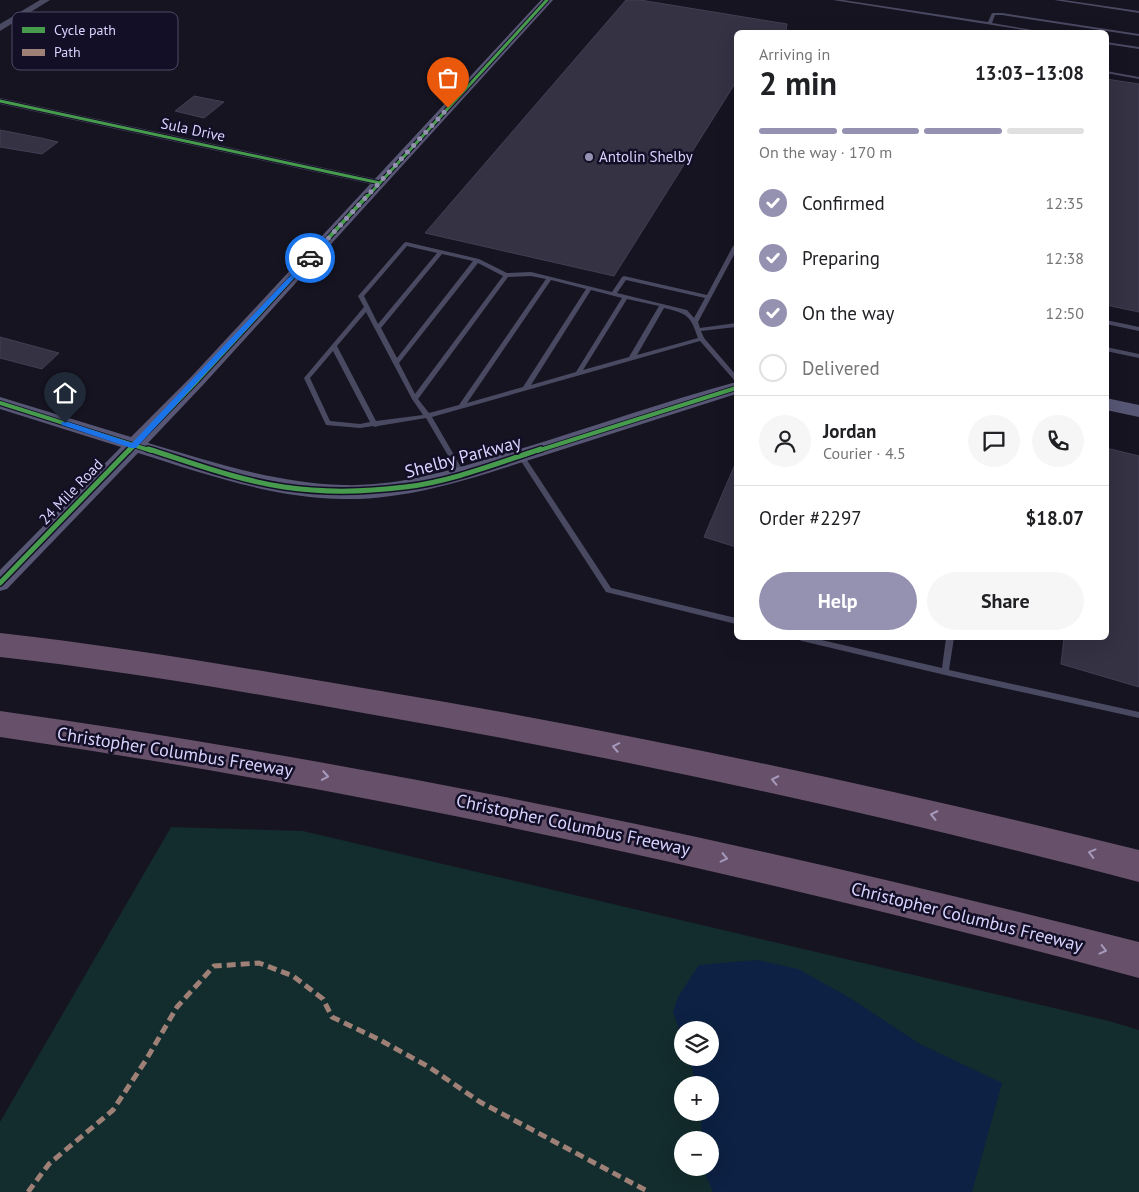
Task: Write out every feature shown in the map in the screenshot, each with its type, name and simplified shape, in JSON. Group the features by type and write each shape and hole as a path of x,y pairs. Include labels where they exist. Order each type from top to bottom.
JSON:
{"highway":[{"path":"0,645 162,667 444,714 658,755 1004,830 1139,866"},
{"name":"Christopher Columbus Freeway","path":"0,724 205,755 424,794 638,838 916,904 1139,960"}],"street":[{"path":"26,12 46,0"},
{"name":"24 Mile Road","path":"0,583 197,381 547,0"},
{"path":"0,28 12,21"},
{"name":"Sula Drive","path":"0,101 380,183"},
{"name":"Shelby Parkway","path":"0,403 237,477 303,490 344,492 386,490 426,484 734,389"},
{"path":"1109,405 1139,411"}],"lane":[{"path":"834,0 1029,30"},
{"path":"1056,0 1084,2 1139,12 1139,7"},
{"path":"1109,8 1110,0"},
{"path":"990,24 993,14 1002,14 1106,30"},
{"path":"1109,30 1139,35"},
{"path":"1109,43 1139,48"},
{"path":"1109,73 1139,78"},
{"path":"462,474 428,416 414,399 362,296 406,244 477,260 506,275 531,274 685,311 695,322 701,338 734,377"},
{"path":"695,322 734,250"},
{"path":"378,328 441,252"},
{"path":"396,363 477,260"},
{"path":"414,399 506,275"},
{"path":"614,294 624,278 708,297"},
{"path":"461,407 549,279"},
{"path":"525,389 590,288"},
{"path":"578,374 624,297"},
{"path":"632,358 662,306"},
{"path":"367,307 307,378 328,423 360,426 375,425 428,416 701,338"},
{"path":"1109,323 1139,329"},
{"path":"697,330 734,325"},
{"path":"334,346 375,425"},
{"path":"1109,350 1139,356"},
{"path":"520,456 609,590 734,621"},
{"path":"810,640 1139,715"},
{"path":"945,672 950,640"}],"green space":[{"path":"171,827 303,831 1109,1021 1139,1030 1139,1192 0,1192 0,1122"}],"water":[{"path":"757,960 798,969 850,998 920,1044 1002,1083 972,1192 713,1192 706,1176 719,1176 719,1131 701,1131 702,1121 719,1121 719,1076 694,1076 692,1066 719,1066 719,1021 676,1021 673,1012 678,997 699,965"}],"building":[{"name":"Antolin Shelby","path":"626,0 640,0 787,24 786,30 734,30 734,85 614,276 425,233"},
{"path":"1109,79 1139,84 1139,312 1109,306"},
{"path":"194,96 224,102 204,118 175,111"},
{"path":"0,130 58,142 42,154 0,147"},
{"path":"0,337 59,353 42,369 0,358"},
{"path":"1109,449 1139,456 1139,687 1061,664 1064,640 1109,640"},
{"path":"734,467 734,546 704,537"}],"marked path":[{"path":"28,1192 49,1164 113,1110 146,1060 177,1007 214,966 259,963 293,976 323,999 332,1017 380,1040 429,1067 480,1102 649,1192"}],"cycle path":[{"path":"0,583 197,381 547,0"},
{"path":"0,101 380,183"},
{"path":"0,403 237,477 284,487 344,492 407,487 462,474 734,389"}],"way so far":[{"path":"310,258 448,108"}],"place":[{"name":"Antolin Shelby","path":"589,157"}],"route":[{"path":"65,423 133,446 197,381 310,258"}]}
